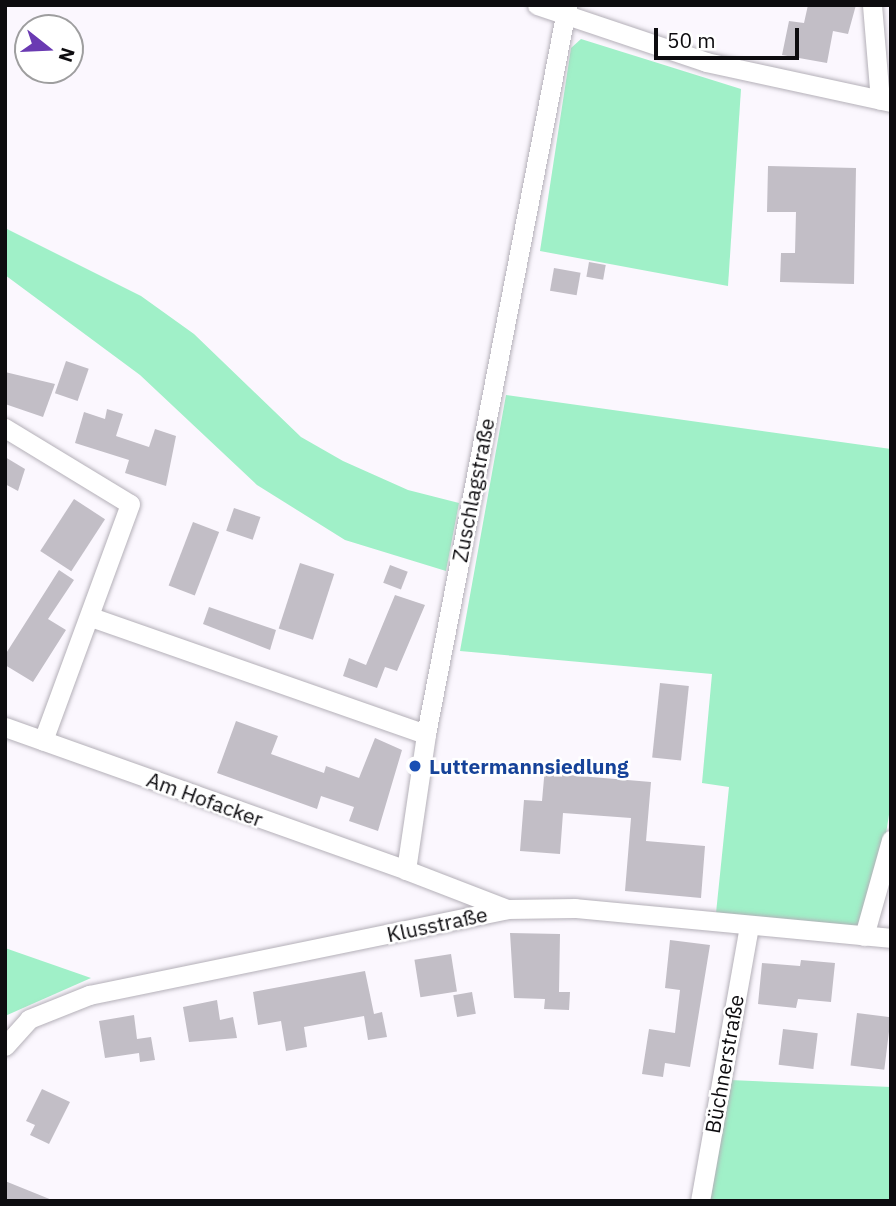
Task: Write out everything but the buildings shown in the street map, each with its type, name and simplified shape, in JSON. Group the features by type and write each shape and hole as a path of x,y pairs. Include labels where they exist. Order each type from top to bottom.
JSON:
{"street":[{"path":"537,5 566,11 706,62 886,101 872,5"},
{"name":"Zuschlagstraße","path":"406,870 426,734 566,11"},
{"path":"5,428 131,504 43,741"},
{"path":"91,617 426,734"},
{"name":"Am Hofacker","path":"5,727 406,870"},
{"path":"864,936 891,840"},
{"path":"406,870 506,909"},
{"name":"Klusstraße","path":"5,1046 29,1018 89,995 506,909 575,908 891,938"},
{"name":"Büchnerstraße","path":"699,1201 749,926"}],"green space":[{"path":"581,39 741,89 728,286 540,251 571,48"},
{"path":"5,228 141,296 194,334 301,437 343,461 408,490 459,503 446,571 345,540 257,485 140,375 5,275"},
{"path":"506,395 891,449 891,802 882,859 859,929 716,913 729,787 702,783 712,674 460,651"},
{"path":"5,948 91,978 5,1016"},
{"path":"730,1080 891,1087 889,1201 710,1201"}],"place":[{"name":"Luttermannsiedlung","path":"415,766"}]}
